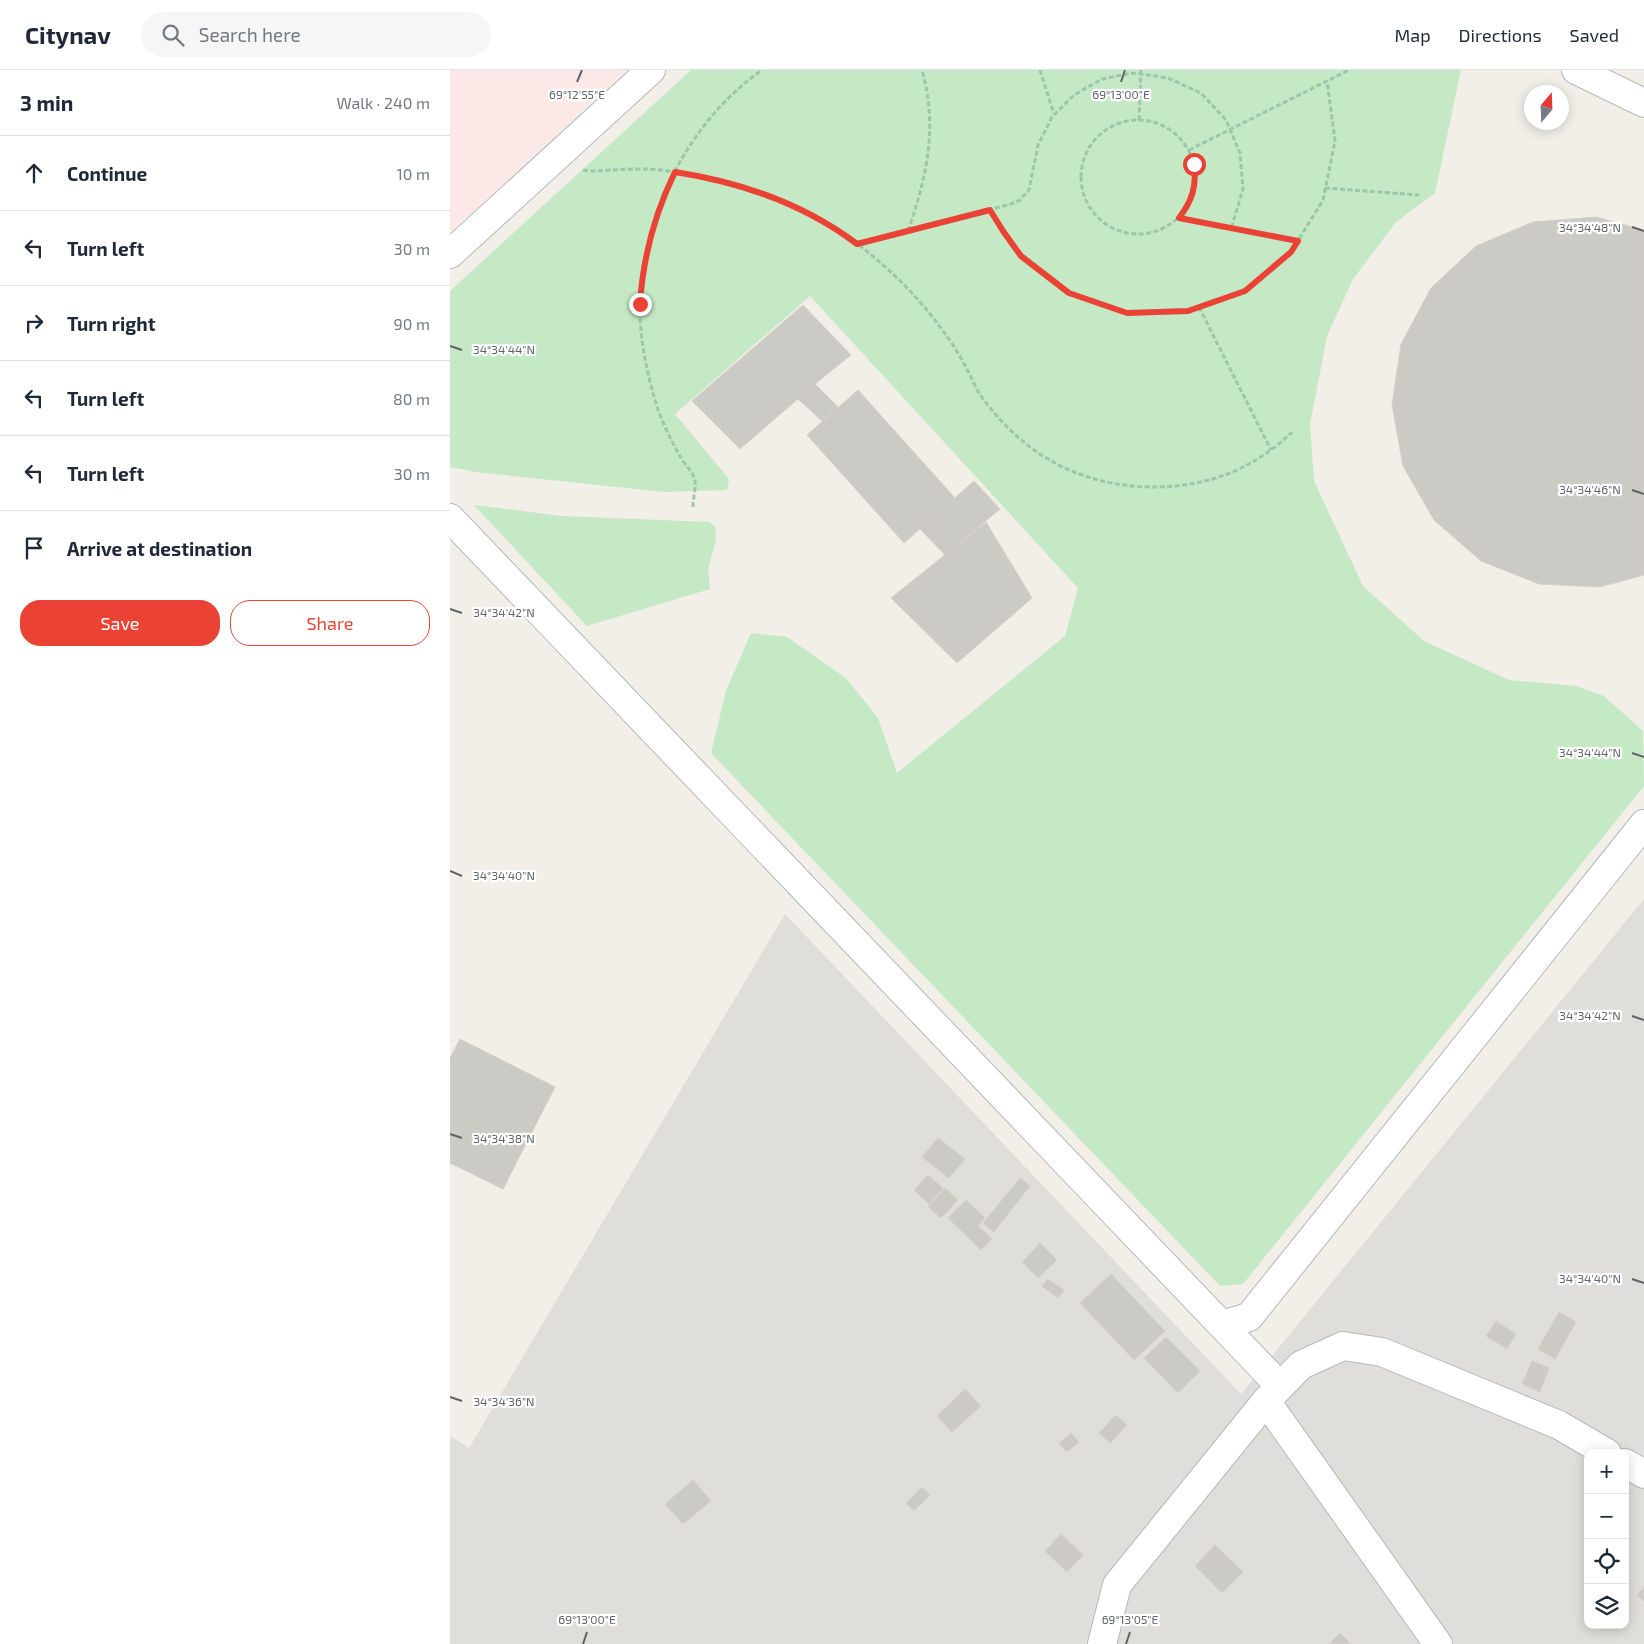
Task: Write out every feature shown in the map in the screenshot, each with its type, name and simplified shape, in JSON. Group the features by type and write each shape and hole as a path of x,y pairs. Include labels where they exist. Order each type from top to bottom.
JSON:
{"street":[{"path":"450,254 651,70"},
{"path":"1576,70 1644,103"},
{"path":"450,518 1222,1325 1273,1394 1438,1644"},
{"path":"1222,1325 1249,1317 1644,824"},
{"path":"1102,1644 1117,1585 1273,1394 1300,1365 1343,1346 1382,1352 1559,1425 1600,1449"},
{"path":"1629,1465 1644,1474"}],"path":[{"path":"692,507 694,478 682,459 658,408 647,366 641,324 641,283 648,244 662,202 687,148 710,117 728,98 762,70"},
{"path":"908,231 920,194 930,146 928,97 922,70"},
{"path":"1040,70 1054,115"},
{"path":"1189,150 1349,70"},
{"path":"857,244 990,210 1020,200 1029,190 1038,145 1054,115 1074,95 1102,79 1141,72 1168,78 1201,93 1226,120 1240,153 1243,189 1231,229"},
{"path":"1139,120 1141,72"},
{"path":"990,210 1021,256 1069,293 1127,313 1188,311 1245,291 1291,252 1323,200 1335,140 1327,81"},
{"path":"1139,120 1154,122 1168,128 1180,138 1189,150 1196,178 1191,200 1179,218 1165,228 1149,234 1131,234 1114,230 1100,220 1088,206 1082,190 1080,173 1084,156 1093,141 1106,129 1122,122 1139,120"},
{"path":"581,169 589,171 639,169 675,172 715,179 786,203 829,225 857,244 896,279 940,326 959,354 980,394 1008,428 1022,442 1059,466 1079,475 1117,485 1158,488 1194,483 1221,476 1254,461 1271,450 1292,432"},
{"path":"1325,188 1419,196"},
{"path":"1179,218 1298,241"},
{"path":"1199,308 1271,450"}],"shaded area":[{"path":"450,70 625,70 453,230 450,228"},
{"path":"1644,899 1644,1644 450,1644 450,1436 469,1448 785,914 1241,1394"}],"green space":[{"path":"691,70 1461,70 1435,193 1396,222 1353,279 1327,336 1310,424 1314,481 1363,586 1424,641 1509,680 1576,686 1604,696 1643,731 1644,786 1243,1284 1220,1286 711,753 726,691 751,633 787,637 846,678 878,718 897,773 1065,636 1078,588 810,296 675,414 729,479 727,490 664,492 476,472 450,467 450,291"},
{"path":"474,505 562,516 709,522 715,526 716,540 708,569 710,589 587,626"}],"building":[{"path":"1596,217 1644,230 1644,575 1600,587 1539,584 1481,561 1434,520 1403,466 1392,405 1401,344 1431,288 1476,246 1533,222"},
{"path":"803,305 851,355 740,449 692,401"},
{"path":"815,384 838,407 822,421 798,399"},
{"path":"858,390 955,498 904,543 807,435"},
{"path":"974,481 1000,509 945,555 920,529"},
{"path":"986,522 1032,598 957,663 891,598"},
{"path":"460,1039 555,1087 503,1189 450,1163 450,1058"},
{"path":"938,1138 965,1159 949,1178 922,1157"},
{"path":"928,1175 943,1188 929,1204 914,1190"},
{"path":"1020,1178 1030,1186 994,1232 983,1223"},
{"path":"945,1188 958,1200 941,1218 928,1207"},
{"path":"966,1200 985,1218 978,1226 992,1239 981,1250 948,1218"},
{"path":"1040,1243 1057,1260 1038,1278 1022,1262"},
{"path":"1111,1274 1165,1331 1134,1360 1080,1303"},
{"path":"1048,1279 1064,1290 1058,1298 1042,1286"},
{"path":"1559,1312 1576,1322 1555,1359 1538,1349"},
{"path":"1496,1321 1516,1334 1507,1349 1486,1336"},
{"path":"1166,1337 1200,1371 1178,1393 1144,1358"},
{"path":"1532,1361 1549,1368 1540,1392 1522,1384"},
{"path":"965,1389 981,1406 952,1432 937,1416"},
{"path":"1116,1415 1127,1425 1110,1443 1099,1433"},
{"path":"1071,1433 1079,1442 1067,1452 1059,1443"},
{"path":"693,1480 711,1501 683,1524 665,1504"},
{"path":"922,1487 930,1495 914,1511 906,1503"},
{"path":"1061,1534 1083,1555 1067,1572 1045,1551"},
{"path":"1215,1545 1243,1572 1222,1593 1195,1566"},
{"path":"1644,1587 1644,1602 1637,1595"},
{"path":"1340,1633 1351,1644 1329,1644"}],"route":[{"path":"640,304 641,283 648,244 654,223 675,172 715,179 786,203 829,225 857,244 990,210 1021,256 1069,293 1127,313 1188,311 1245,291 1291,252 1298,241 1179,218 1188,206 1194,193 1196,178 1194,164"}]}
